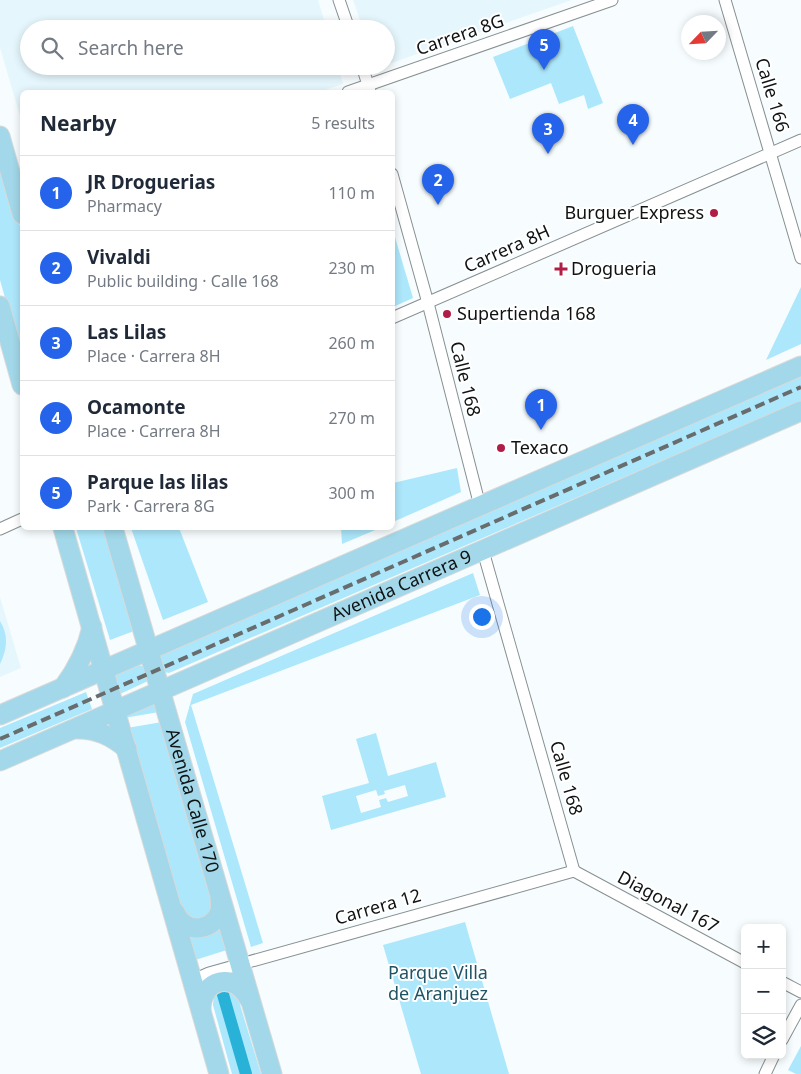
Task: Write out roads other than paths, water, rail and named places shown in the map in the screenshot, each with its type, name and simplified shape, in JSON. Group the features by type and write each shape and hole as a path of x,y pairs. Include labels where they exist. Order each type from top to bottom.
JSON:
{"main road":[{"path":"0,136 20,202"},
{"path":"0,149 13,181"},
{"path":"0,306 20,378"},
{"path":"0,715 801,366"},
{"name":"Avenida Carrera 9","path":"0,761 801,411"},
{"path":"64,530 220,1074"},
{"name":"Avenida Calle 170","path":"114,530 272,1074"},
{"path":"63,688 80,663 92,627"},
{"path":"75,729 102,732 127,749"},
{"path":"172,904 177,917 187,926 201,928 207,926 217,917 220,911 221,904 217,884"},
{"path":"201,1010 201,1001 204,993 217,982 225,981 233,982 240,987 252,1006"}],"street":[{"path":"340,0 346,20"},
{"name":"Carrera 8G","path":"369,89 612,0"},
{"name":"Calle 166","path":"725,0 801,258"},
{"path":"365,75 369,89"},
{"name":"Carrera 8H","path":"395,317 801,140"},
{"name":"Calle 168","path":"395,185 428,303 480,506"},
{"path":"0,529 20,520"},
{"name":"Calle 168","path":"482,551 574,871"},
{"name":"Diagonal 167","path":"574,871 741,961"},
{"name":"Carrera 12","path":"194,984 200,977 209,972 574,871"},
{"path":"786,984 801,992"},
{"path":"786,1033 801,1005"},
{"path":"765,1074 772,1059"}],"waterway":[{"path":"222,991 246,1074"}],"railway":[{"path":"0,739 801,387"}],"place":[{"name":"Parque las lilas","path":"544,70"},
{"name":"Ocamonte","path":"633,145"},
{"name":"Las Lilas","path":"548,154"},
{"name":"Vivaldi","path":"438,205"},
{"name":"Burguer Express","path":"714,213"},
{"name":"Drogueria","path":"561,269"},
{"name":"Supertienda 168","path":"447,314"},
{"name":"JR Droguerias","path":"541,430"},
{"name":"Texaco","path":"501,448"}],"park label":[{"name":"Parque Villa de Aranjuez","path":"438,983"}]}
